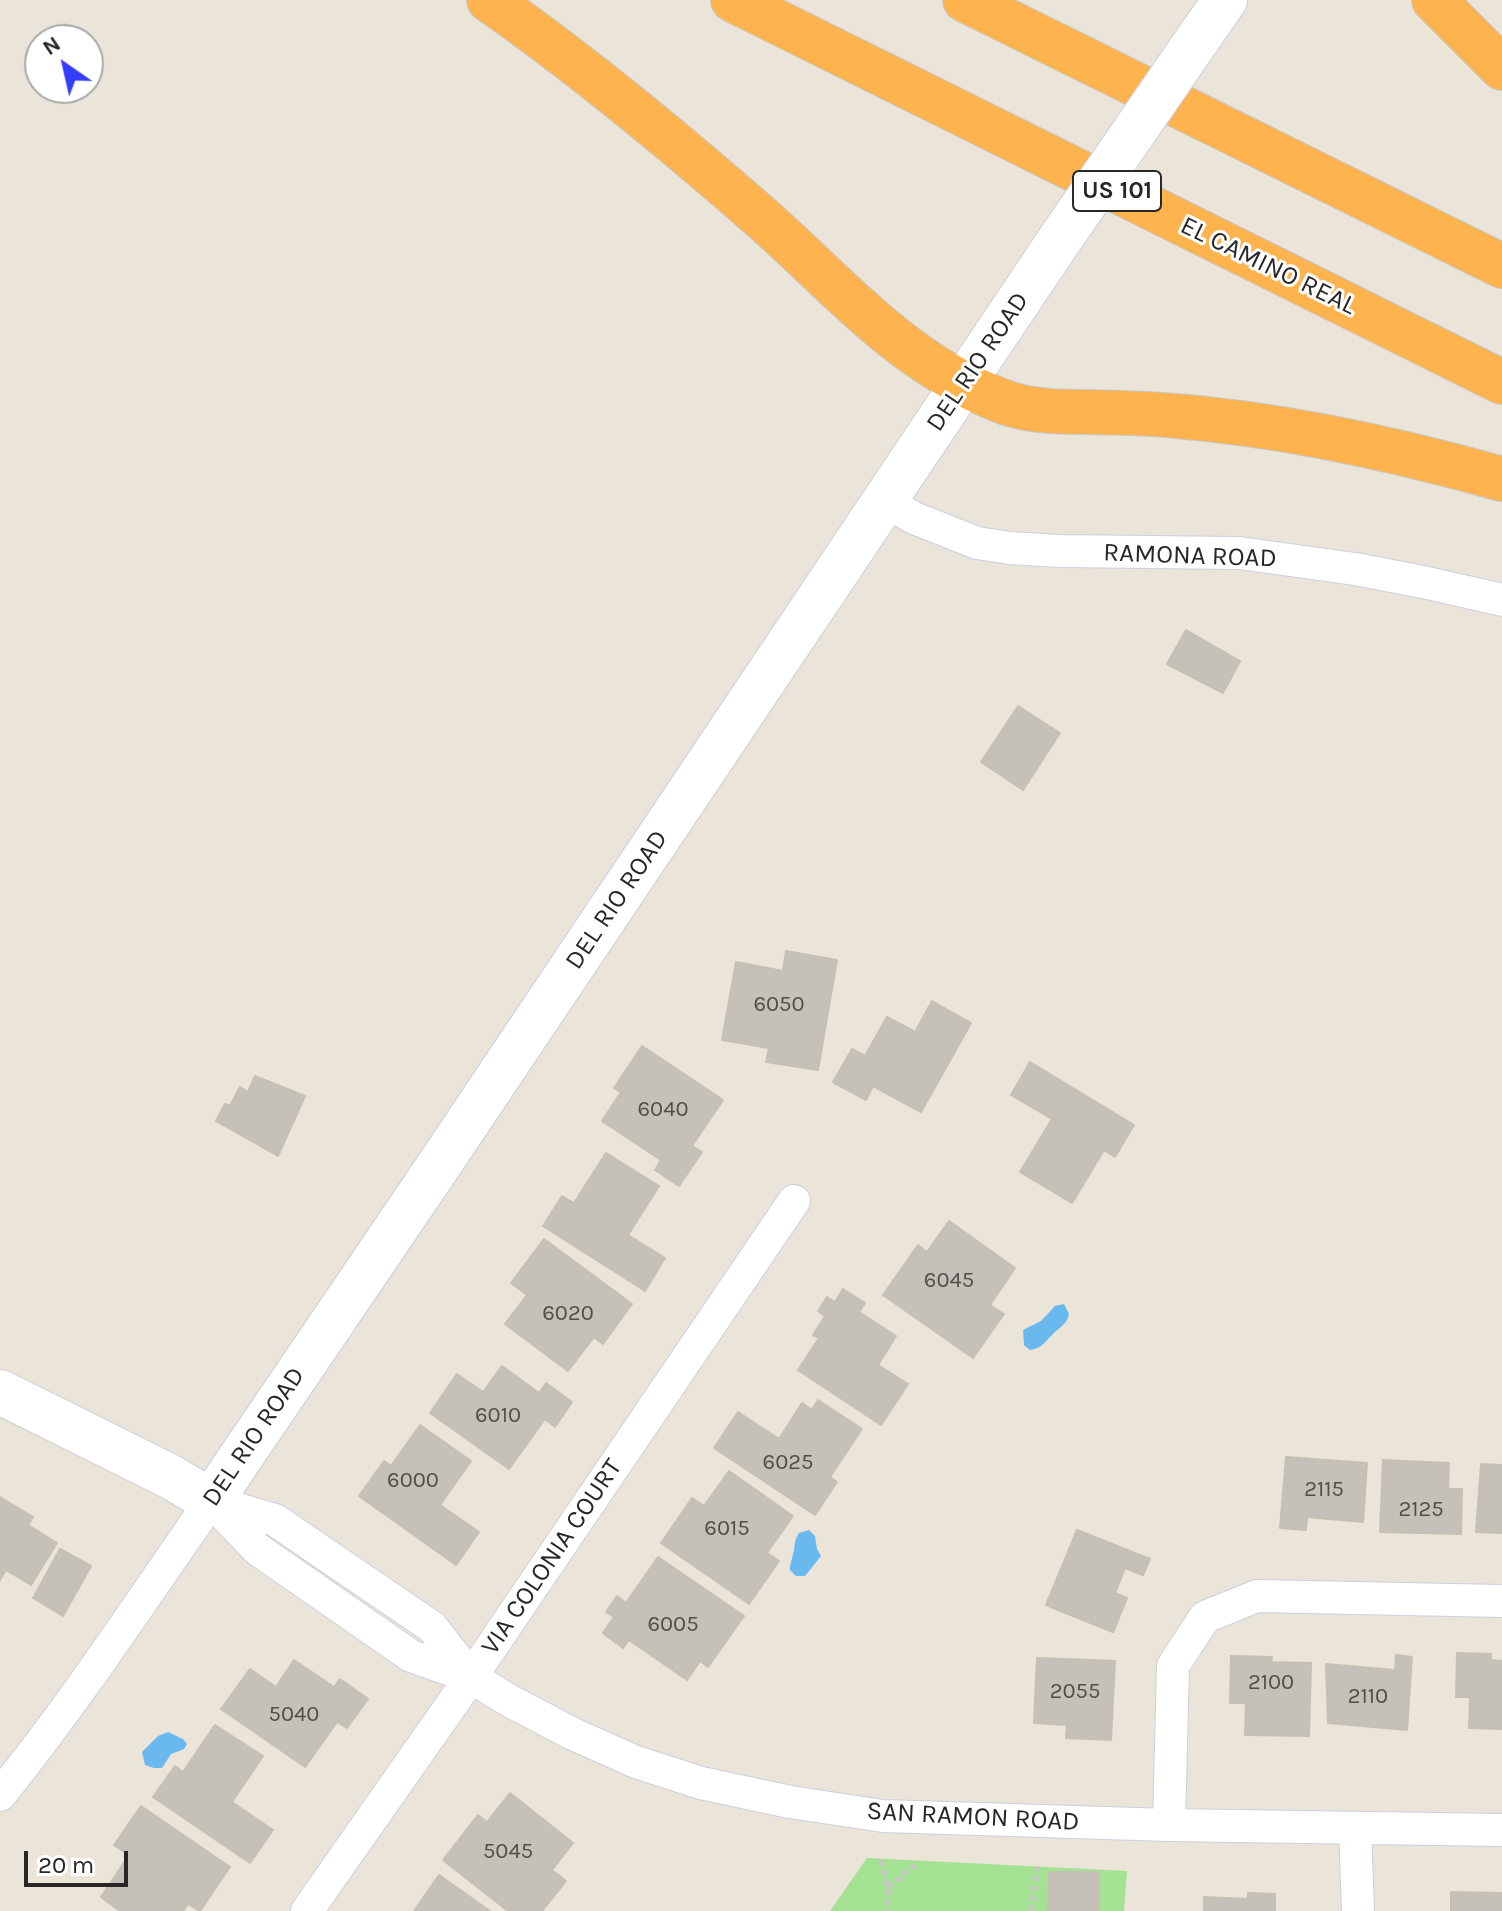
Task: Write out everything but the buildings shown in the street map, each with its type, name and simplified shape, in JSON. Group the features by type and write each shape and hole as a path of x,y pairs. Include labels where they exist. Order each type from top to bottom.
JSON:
{"highway":[{"path":"489,0 605,86 679,147 885,332 962,384 1010,404 1051,412 1175,415 1261,425 1352,441 1502,479"},
{"name":"EL CAMINO REAL","path":"733,0 1502,382"},
{"path":"965,0 1502,266"},
{"path":"1434,0 1502,68"}],"street":[{"name":"DEL RIO ROAD","path":"0,1795 88,1678 211,1501 962,384 1213,17"},
{"name":"RAMONA ROAD","path":"885,501 946,532 988,545 1059,551 1239,553 1355,569 1502,600"},
{"name":"VIA COLONIA COURT","path":"307,1911 471,1677 794,1201"},
{"name":"SAN RAMON ROAD","path":"0,1392 158,1470 211,1501 257,1549 411,1656 471,1677 573,1734 636,1762 701,1783 790,1802 883,1816 1169,1825 1502,1830"},
{"path":"1169,1825 1173,1666 1205,1617 1257,1596 1502,1601"},
{"path":"1355,1828 1358,1911"}],"path":[{"path":"881,1860 888,1888 888,1911"},
{"path":"888,1888 915,1865"},
{"path":"1031,1911 1038,1867"}],"green space":[{"path":"867,1858 1127,1871 1124,1911 830,1911"}],"water":[{"path":"1064,1304 1069,1314 1065,1323 1040,1346 1030,1350 1024,1345 1023,1330 1041,1321 1055,1306"},
{"path":"809,1530 815,1536 821,1556 805,1576 796,1576 790,1570 795,1541 799,1533"},
{"path":"168,1732 183,1739 187,1744 184,1749 171,1754 162,1768 145,1765 142,1752 158,1736"}]}
